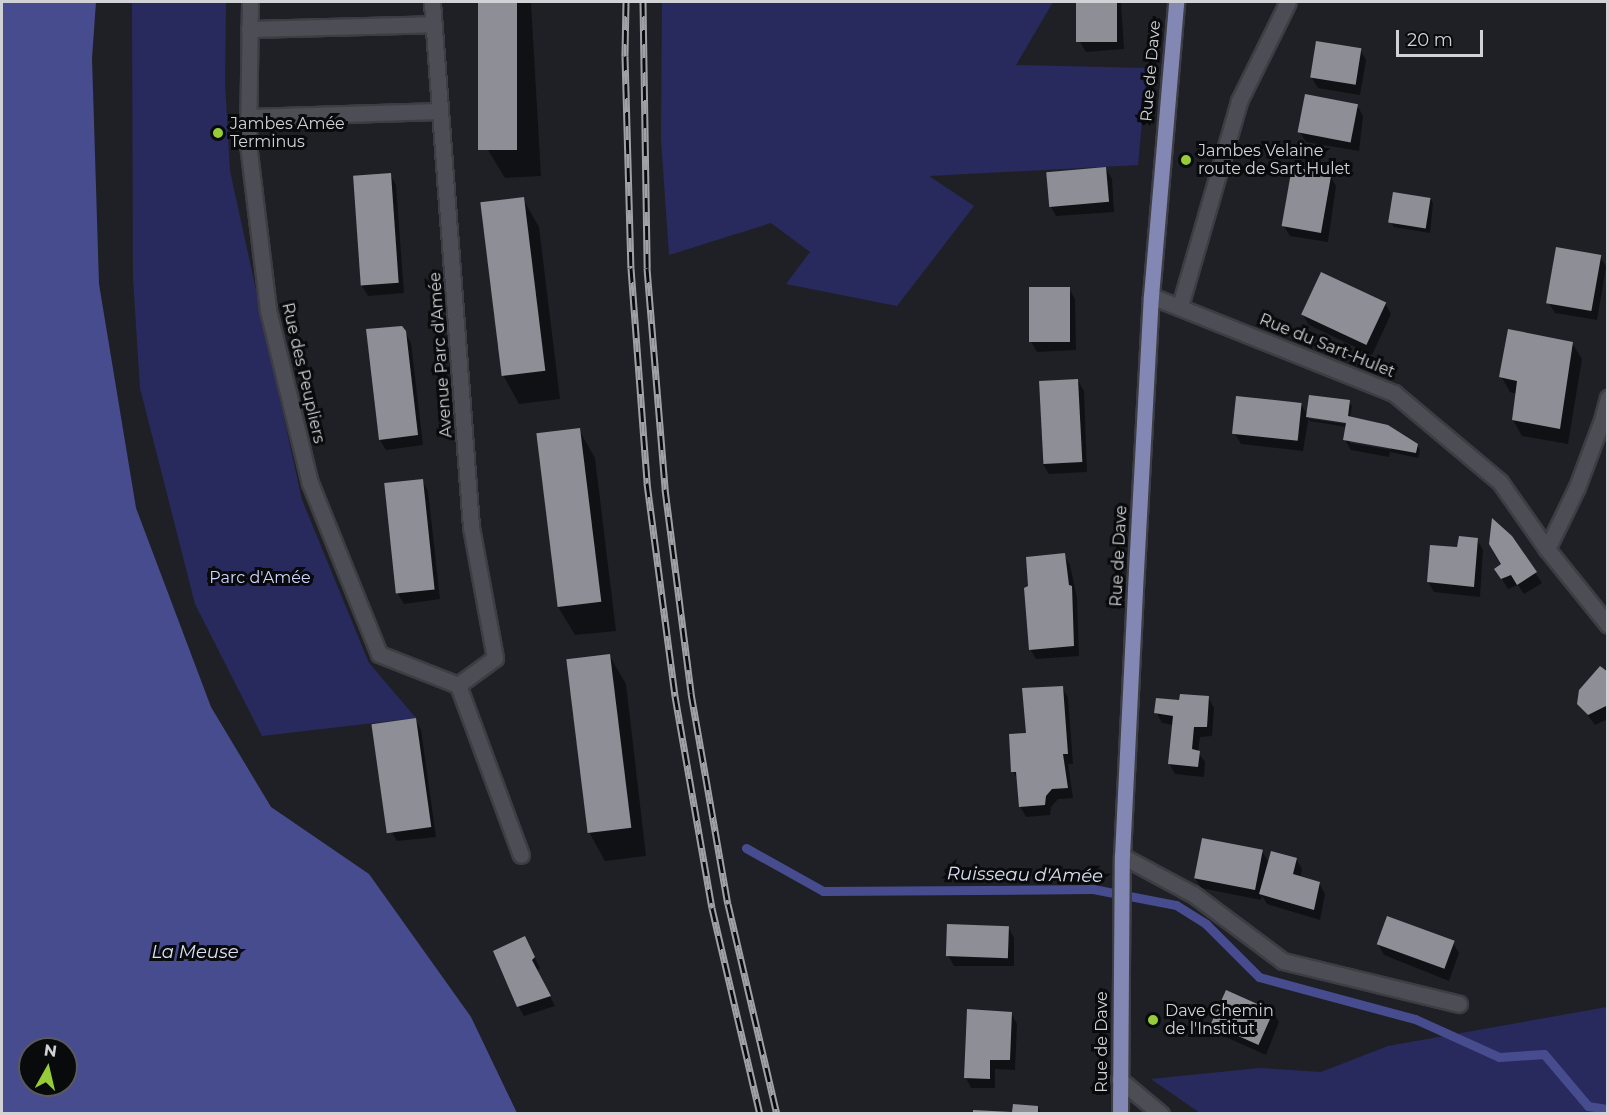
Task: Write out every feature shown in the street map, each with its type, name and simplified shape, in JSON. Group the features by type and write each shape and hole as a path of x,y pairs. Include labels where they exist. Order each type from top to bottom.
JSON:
{"main road":[{"name":"Rue de Dave","path":"1120,1113 1122,856 1151,296 1176,2"}],"street":[{"name":"Rue des Peupliers","path":"250,2 248,144 268,310 310,483 379,654 458,685"},
{"name":"Avenue Parc d'Amée","path":"432,2 471,527 495,658 458,685"},
{"path":"1180,306 1239,101 1288,2"},
{"path":"249,29 434,24"},
{"path":"248,117 441,111"},
{"name":"Rue du Sart-Hulet","path":"1151,296 1394,393 1500,482 1546,549 1608,625"},
{"path":"1546,549 1577,487 1608,398"},
{"path":"458,685 521,855"},
{"path":"1122,856 1193,894 1283,961 1459,1004"},
{"path":"1119,1079 1161,1113"}],"green space":[{"name":"Parc d'Amée","path":"132,2 226,2 225,83 230,171 302,500 369,663 416,718 262,736 195,604 140,388 133,278"},
{"path":"662,2 1053,2 1016,65 1147,68 1138,165 929,176 974,206 897,306 786,284 810,252 771,223 669,255 661,139"},
{"path":"1607,1007 1607,1113 1200,1113 1151,1079 1260,1068 1321,1072 1388,1046"}],"water":[{"name":"La Meuse","path":"2,2 96,2 92,58 99,284 136,508 211,707 271,807 369,874 471,1017 517,1113 2,1113"}],"building":[{"path":"478,2 517,2 517,150 478,150"},
{"path":"1076,2 1117,2 1117,42 1076,42"},
{"path":"1316,41 1361,48 1356,85 1310,78"},
{"path":"1305,94 1358,104 1351,143 1298,132"},
{"path":"1106,167 1109,202 1049,207 1046,172"},
{"path":"1292,167 1331,174 1321,233 1282,226"},
{"path":"391,173 399,283 361,285 353,176"},
{"path":"1393,192 1431,198 1426,229 1388,223"},
{"path":"524,197 545,371 502,376 480,202"},
{"path":"1556,247 1601,255 1591,311 1546,303"},
{"path":"1321,272 1386,302 1366,345 1301,315"},
{"path":"1029,287 1070,287 1070,342 1029,342"},
{"path":"402,326 406,331 418,435 379,440 366,329"},
{"path":"1508,329 1573,342 1560,429 1512,420 1517,381 1499,377"},
{"path":"1078,379 1082,462 1043,464 1039,381"},
{"path":"1309,395 1350,400 1348,416 1388,425 1418,444 1416,453 1343,440 1346,423 1306,417"},
{"path":"1236,396 1302,403 1298,441 1232,434"},
{"path":"580,428 601,602 558,607 536,433"},
{"path":"423,479 435,589 396,593 384,483"},
{"path":"1492,518 1512,536 1537,572 1517,585 1511,575 1501,579 1494,569 1501,564 1489,544"},
{"path":"1459,536 1478,538 1474,587 1427,582 1430,545 1457,547"},
{"path":"1065,553 1069,585 1072,586 1074,646 1029,650 1024,588 1028,586 1026,557"},
{"path":"610,654 631,828 588,833 566,659"},
{"path":"1600,666 1608,672 1608,705 1588,715 1577,704 1579,690"},
{"path":"1063,686 1068,754 1063,754 1068,788 1052,789 1046,796 1045,805 1019,807 1016,772 1011,772 1009,734 1026,733 1022,688"},
{"path":"1180,694 1209,696 1207,727 1194,727 1192,749 1200,751 1198,767 1168,764 1173,716 1154,713 1156,698 1179,700"},
{"path":"416,718 431,827 387,833 371,724"},
{"path":"1202,838 1263,850 1255,890 1194,878"},
{"path":"1271,851 1297,858 1293,874 1320,882 1314,910 1259,894"},
{"path":"1387,916 1455,941 1444,969 1377,944"},
{"path":"947,924 1009,926 1008,958 946,956"},
{"path":"525,936 535,957 532,960 551,996 517,1007 493,951"},
{"path":"1226,990 1274,1011 1258,1045 1211,1024"},
{"path":"967,1009 1012,1012 1010,1060 990,1060 990,1079 964,1078"},
{"path":"1013,1104 1038,1106 1038,1113 973,1113 973,1110 1012,1112"}],"waterway":[{"name":"Ruisseau d'Amée","path":"746,848 823,891 1093,889 1176,905 1206,924 1259,977 1415,1019 1499,1057 1544,1054 1588,1106 1608,1109"}],"railway":[{"path":"626,2 625,56 631,268 647,483 675,696 712,908 760,1114"},
{"path":"643,2 647,268 665,489 691,693 728,904 777,1114"}],"place":[{"name":"Jambes Amée Terminus","path":"218,133"},
{"name":"Jambes Velaine route de Sart Hulet","path":"1186,160"},
{"name":"Dave Chemin de l'Institut","path":"1153,1020"}]}
